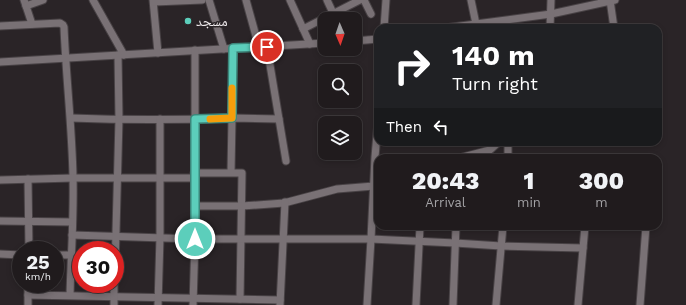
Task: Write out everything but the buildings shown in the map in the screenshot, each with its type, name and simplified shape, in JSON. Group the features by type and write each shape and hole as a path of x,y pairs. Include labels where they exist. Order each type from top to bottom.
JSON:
{"street":[{"path":"32,24 25,3 43,0"},
{"path":"93,0 121,55 116,241"},
{"path":"158,53 153,1 202,0"},
{"path":"209,0 224,49"},
{"path":"246,0 263,47 279,119 286,161"},
{"path":"290,0 310,44"},
{"path":"327,0 332,12"},
{"path":"337,12 360,0"},
{"path":"364,0 371,14"},
{"path":"384,24 386,0"},
{"path":"471,0 476,24 551,14 612,0 614,24"},
{"path":"550,24 551,0"},
{"path":"303,29 318,22"},
{"path":"0,26 60,23 63,25 71,118 73,178 72,241"},
{"path":"362,40 374,39"},
{"path":"0,62 318,43"},
{"path":"231,172 233,48"},
{"path":"193,302 195,239 195,50"},
{"path":"71,118 279,119"},
{"path":"158,302 160,237 160,119"},
{"path":"469,154 490,146"},
{"path":"0,180 159,178 231,172 242,173 240,299"},
{"path":"28,179 29,241"},
{"path":"195,206 242,206 285,202 337,189 374,186 367,305"},
{"path":"28,305 28,295 114,297 158,302 193,302 240,299 280,303 285,202"},
{"path":"0,221 72,222"},
{"path":"416,305 420,230"},
{"path":"453,305 456,230"},
{"path":"496,305 503,230"},
{"path":"578,305 585,230"},
{"path":"640,305 646,230"},
{"path":"72,234 116,237 195,239 371,239 501,246 583,248"},
{"path":"0,254 12,255"},
{"path":"64,255 72,255 70,296"},
{"path":"114,293 114,305"}],"slow traffic":[{"path":"210,119 232,118 232,88"}],"place":[{"name":"مسجد","path":"188,21"}],"route":[{"path":"195,239 195,119 232,118 233,48 267,47"}]}
